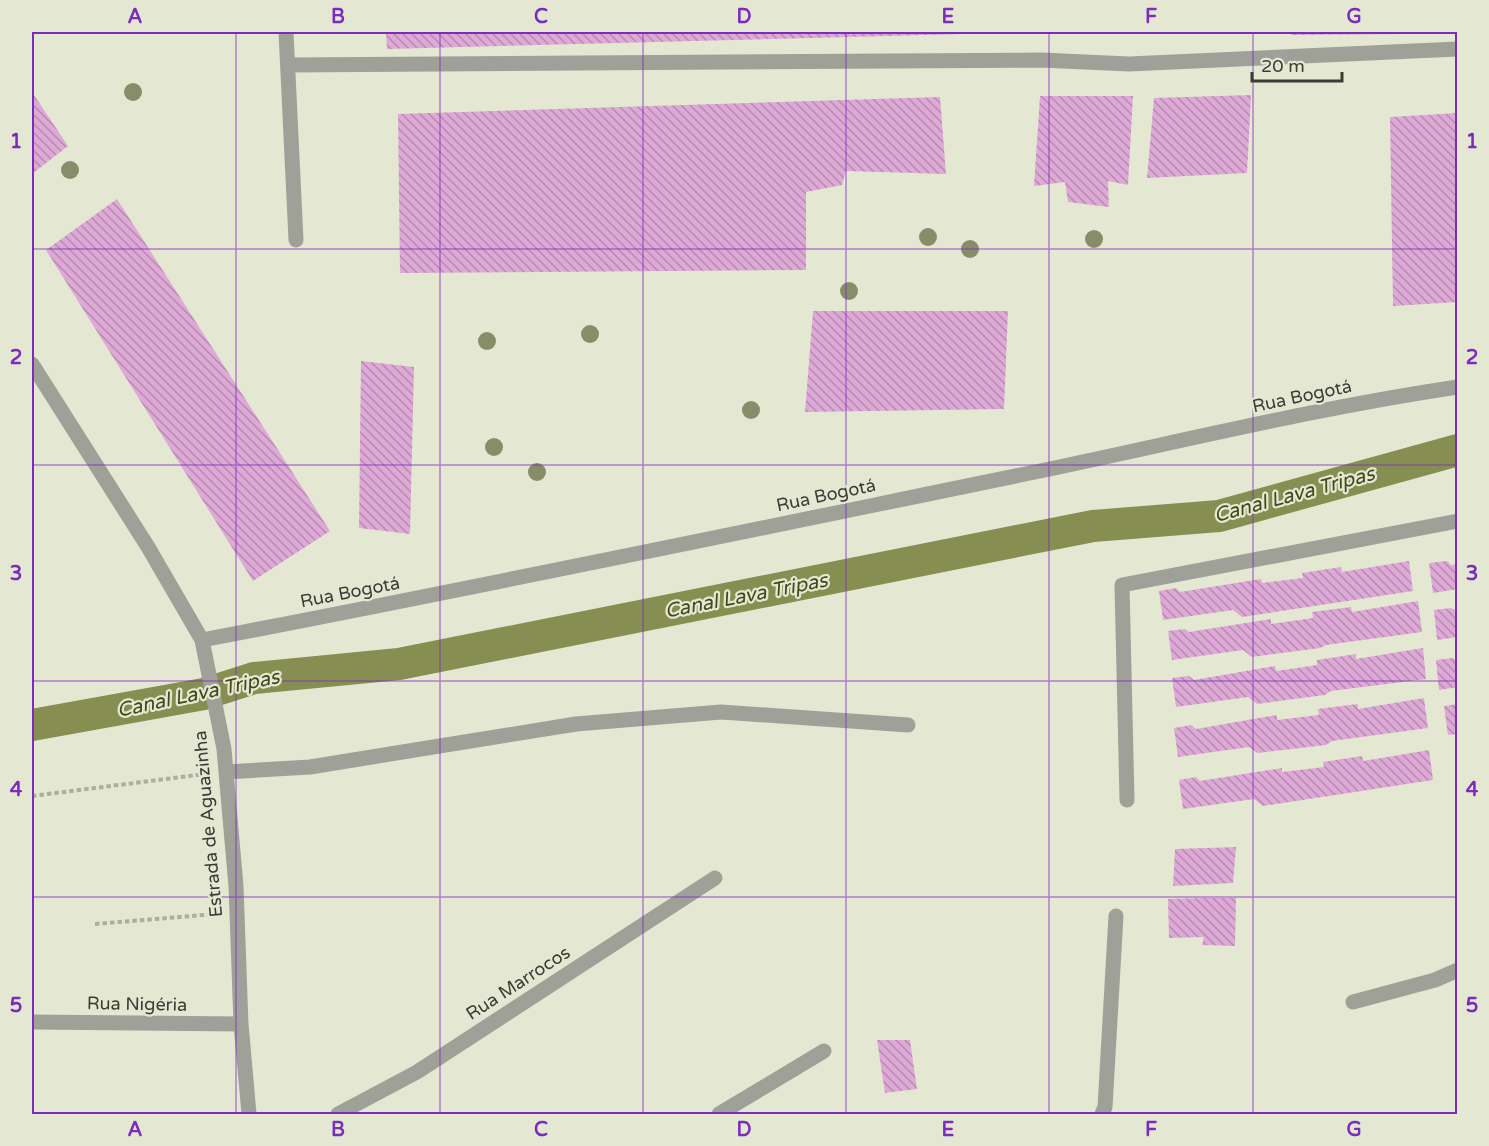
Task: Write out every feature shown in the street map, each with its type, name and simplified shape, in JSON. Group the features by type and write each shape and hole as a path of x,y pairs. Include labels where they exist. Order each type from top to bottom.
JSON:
{"street":[{"path":"286,32 296,240"},
{"path":"288,64 1017,60 1129,64 1458,49"},
{"name":"Estrada de Aguazinha","path":"32,364 148,547 202,640 224,749 237,912 249,1114"},
{"name":"Rua Bogotá","path":"202,640 437,595 1140,451 1390,397 1458,387"},
{"path":"1127,800 1122,585 1458,521"},
{"path":"226,772 310,767 576,724 721,712 908,725"},
{"name":"Rua Marrocos","path":"338,1114 417,1072 715,878"},
{"path":"1102,1114 1105,1107 1116,916"},
{"path":"1353,1002 1435,980 1458,970"},
{"name":"Rua Nigéria","path":"32,1022 242,1024"},
{"path":"719,1114 824,1051"}],"path":[{"path":"32,796 226,772"},
{"path":"95,924 237,912"}],"building":[{"path":"386,32 1002,32 1002,33 387,49"},
{"path":"1291,32 1407,32 1407,34 1291,35"},
{"path":"32,92 68,146 32,174"},
{"path":"1251,95 1247,173 1147,178 1154,98"},
{"path":"1040,96 1133,96 1128,185 1108,181 1109,207 1068,202 1065,182 1034,186"},
{"path":"940,97 946,174 846,171 842,185 806,192 806,270 400,273 398,114"},
{"path":"1458,113 1458,302 1393,306 1390,117"},
{"path":"117,199 330,531 253,581 46,250"},
{"path":"813,311 1008,311 1004,409 805,412"},
{"path":"361,361 414,367 410,534 359,528"},
{"path":"1409,561 1413,591 1242,617 1233,610 1163,620 1159,591 1176,588 1180,592 1261,579 1262,583 1303,578 1302,573 1341,567 1342,572"},
{"path":"1447,561 1451,565 1458,564 1458,589 1433,593 1429,563"},
{"path":"1418,601 1422,632 1252,657 1243,650 1172,660 1168,631 1185,629 1189,632 1271,619 1271,624 1313,618 1312,612 1351,607 1352,612"},
{"path":"1451,608 1458,611 1458,637 1437,640 1434,610"},
{"path":"1423,648 1426,679 1331,691 1325,695 1257,704 1248,697 1176,707 1172,678 1189,676 1194,680 1275,666 1276,671 1317,665 1317,660 1356,654 1356,659"},
{"path":"1453,658 1458,662 1458,687 1439,690 1436,660"},
{"path":"1424,698 1428,728 1332,741 1326,745 1258,753 1249,747 1178,757 1174,728 1191,725 1196,729 1277,715 1277,720 1319,715 1318,709 1358,704 1358,709"},
{"path":"1458,704 1458,734 1448,735 1444,706"},
{"path":"1429,750 1433,780 1263,806 1254,799 1183,809 1179,780 1196,777 1200,781 1282,768 1282,772 1324,767 1323,762 1362,756 1363,761"},
{"path":"1236,847 1233,883 1173,886 1175,849"},
{"path":"1236,898 1235,946 1202,945 1204,937 1169,938 1168,899"},
{"path":"877,1040 910,1040 917,1089 885,1093"}],"waterway":[{"name":"Canal Lava Tripas","path":"32,725 204,694 254,678 399,664 1093,526 1219,516 1458,450"}]}
